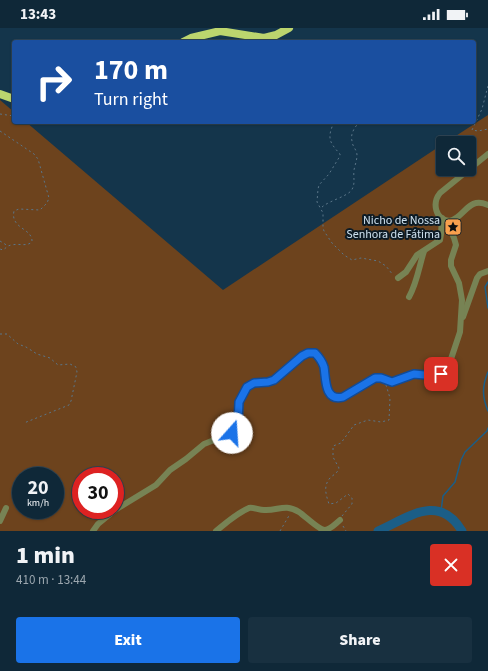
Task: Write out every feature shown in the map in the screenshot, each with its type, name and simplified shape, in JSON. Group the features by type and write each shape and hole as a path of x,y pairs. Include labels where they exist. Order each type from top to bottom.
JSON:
{"main road":[{"path":"187,40 220,31 263,39 276,35 290,28"},
{"path":"0,94 12,97"}],"street":[{"path":"461,326 461,293 450,263 456,244 444,220 437,212 435,207 438,195 488,154"},
{"path":"444,220 455,219 471,205 481,203 488,205"},
{"path":"398,278 406,272 416,256 440,239 444,220"},
{"path":"409,297 415,285 424,251"},
{"path":"124,504 157,484 170,470 204,444 233,432 238,423 239,402 247,387 254,383 274,380 305,354 313,352 318,356 323,365 327,388 330,394 335,397 343,397 374,379 381,378 387,381 396,381 415,374 435,376 441,374 449,364 459,338 461,326 477,278 480,274 488,271"},
{"path":"216,531 232,518 250,508 264,510 283,507 293,509 323,530 329,528 340,520"},
{"path":"0,521 6,508"},
{"path":"86,531 94,529 105,519"}],"path":[{"path":"476,122 482,109 488,86"},
{"path":"0,114 12,116"},
{"path":"333,124 329,136 332,146 340,154 340,156 329,174 319,185 317,202 323,213 324,231 338,250 352,260 361,258 378,261 386,266 395,278 398,278"},
{"path":"321,208 346,195 353,187 355,181 354,172 357,153 351,140 354,128 358,124"},
{"path":"475,124 472,130 478,131 488,129"},
{"path":"0,131 34,154 38,159 48,198 47,203 40,210 19,209 14,211 13,216 15,221 18,226 29,234 32,238 32,242 25,245 14,244 3,250 0,249"},
{"path":"0,241 8,246"},
{"path":"0,334 7,334 18,344 37,354 50,358 58,365 70,364 76,367 77,372 69,405 24,423"},
{"path":"346,531 340,520 352,504 352,498 348,494 336,504 329,504 325,489 330,479 337,474 340,468 333,457 333,446 341,443 354,425 368,420 381,422 389,420 390,398 386,387 387,381"},
{"path":"280,531 293,509"}],"shaded area":[{"path":"0,100 12,110 12,124 28,124 223,290 436,149 436,176 476,176 476,136 456,136 488,115 488,531 0,531"}],"waterway":[{"path":"488,282 485,287 488,308"},
{"path":"488,372 484,392 488,411"},
{"path":"441,511 443,496 455,482 461,460 465,452 487,431 488,428"},
{"path":"378,531 412,515 433,511 444,513 453,520 462,531"}],"place":[{"name":"Nicho de Nossa Senhora de Fátima","path":"453,227"}],"route":[{"path":"232,433 238,423 238,404 247,387 258,382 271,382 302,356 311,352 315,353 321,359 324,367 328,391 337,398 343,397 375,378 395,382 414,374 435,376 441,374"}]}
